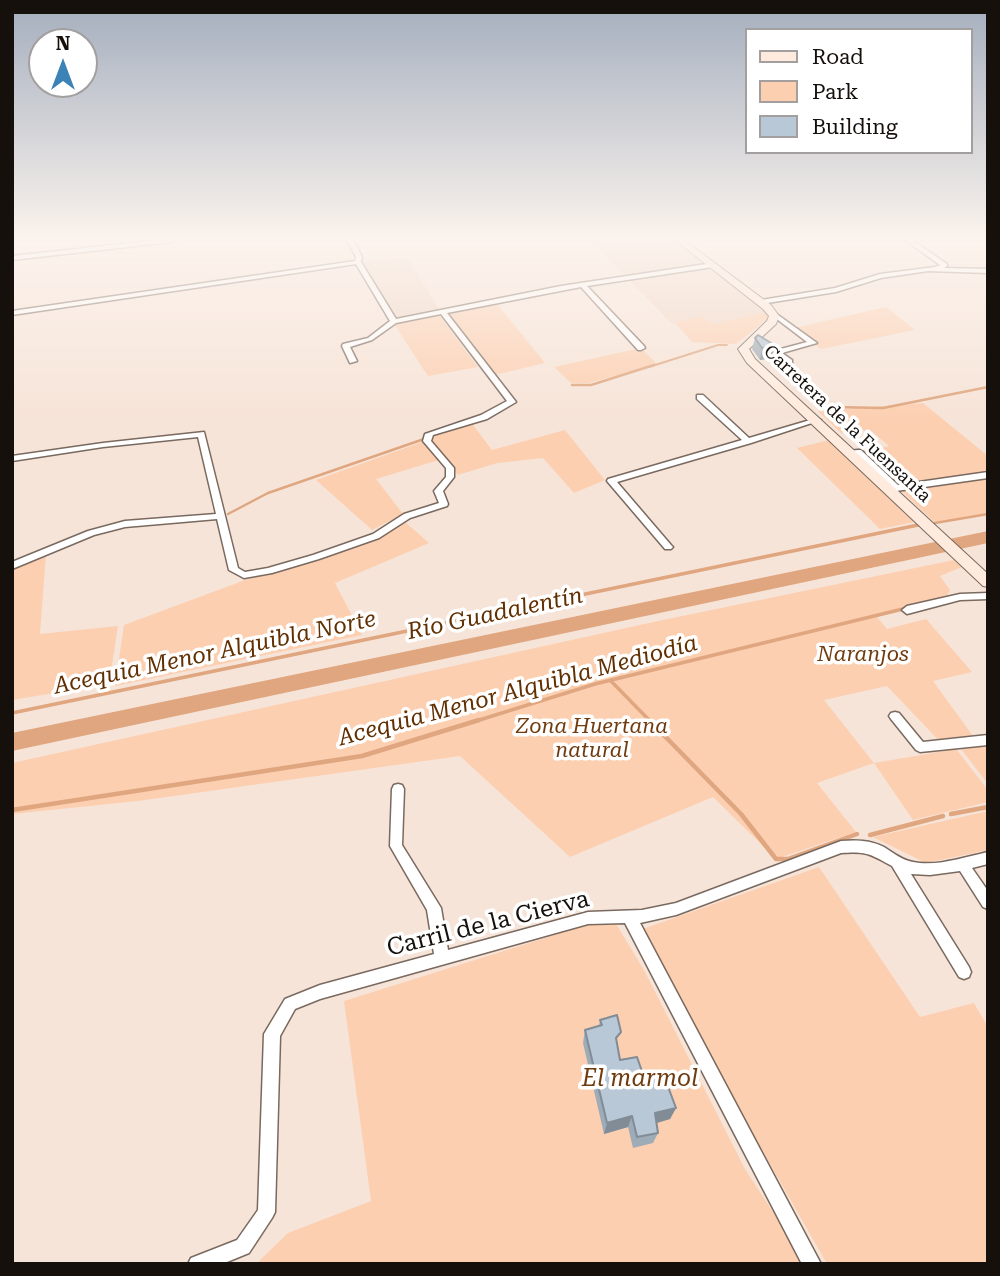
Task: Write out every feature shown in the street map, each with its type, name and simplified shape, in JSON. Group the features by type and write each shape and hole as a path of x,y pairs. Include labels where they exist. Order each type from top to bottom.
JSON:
{"main road":[{"name":"Carretera de la Fuensanta","path":"758,300 774,316 772,322 743,349 751,361 983,577"}],"street":[{"path":"12,313 103,300"},
{"path":"381,300 394,321"},
{"path":"353,361 346,346 370,339 394,321 508,300"},
{"path":"596,300 641,348"},
{"path":"761,302 776,300"},
{"path":"12,459 116,443 201,434 234,570 244,575 269,571 367,539 407,516 444,504 438,491 450,477 450,468 427,441 429,434 484,417 512,402 443,312"},
{"path":"771,312 813,343 776,352"},
{"path":"751,339 789,362"},
{"path":"700,397 748,441"},
{"path":"668,547 611,481 817,420"},
{"path":"850,453 858,452 896,488 988,475"},
{"path":"12,566 91,533 125,524 221,516"},
{"path":"907,610 960,597 988,596"},
{"path":"895,716 920,747 988,740"},
{"path":"398,789 396,846 435,908 442,959"},
{"name":"Carril de la Cierva","path":"197,1264 243,1247 266,1212 272,1034 290,1004 320,992 588,918 629,916 676,909 841,847 860,844 878,848 907,866 920,869 988,858"},
{"path":"894,858 964,972"},
{"path":"962,863 988,903"},
{"path":"629,916 812,1264"}],"shaded area":[{"path":"381,300 433,300 440,310 394,321"},
{"path":"648,300 750,300 767,312 712,324 701,316 672,324"}],"green space":[{"path":"497,304 545,363 494,375 447,313"},
{"path":"886,307 915,330 821,349 794,328"},
{"path":"767,312 768,319 736,344 692,342 675,323 701,316 712,324"},
{"path":"439,315 478,367 428,376 394,324"},
{"path":"641,348 657,364 589,383 571,383 554,367"},
{"path":"923,403 988,456 988,514 935,523 861,452 889,446 870,430 841,433 818,411"},
{"path":"470,421 492,450 565,430 605,480 574,493 543,458 497,463 458,475 427,441 429,434"},
{"path":"829,440 914,522 880,529 797,448"},
{"path":"422,442 439,460 376,479 403,514 372,530 316,480"},
{"path":"404,521 429,543 335,583 362,635 115,686 124,625"},
{"path":"46,554 40,634 118,626 109,684 12,700 12,569"},
{"name":"Zona Huertana natural","path":"954,560 962,567 940,576 950,590 946,598 877,617 887,629 926,619 972,672 933,681 973,736 944,746 887,686 824,700 874,763 817,783 856,832 776,859 713,797 570,857 460,756 138,801 12,814 12,763 658,621"},
{"path":"988,744 988,784 961,749"},
{"path":"956,749 988,790 988,802 913,820 874,763"},
{"path":"988,811 988,850 926,863 873,837"},
{"path":"819,867 920,1017 974,1003 988,1027 988,1264 827,1264 637,931"},
{"path":"612,917 644,970 745,1169 807,1264 259,1264 288,1233 371,1201 344,1001"}],"building":[{"path":"758,335 776,346 762,348 755,338"},
{"name":"El marmol","path":"617,1015 621,1032 616,1038 620,1060 637,1057 645,1080 664,1076 676,1108 655,1113 658,1133 637,1137 632,1116 607,1123 585,1030 602,1025 600,1020"}],"waterway":[{"path":"649,367 718,345 727,345"},
{"path":"572,385 591,385 654,365"},
{"path":"834,407 883,408 988,387"},
{"path":"228,514 268,493 424,439"},
{"name":"Acequia Menor Alquibla Norte","path":"935,523 988,514"},
{"name":"Acequia Menor Alquibla Norte","path":"12,713 918,525"},
{"name":"Río Guadalentín","path":"12,742 988,537"},
{"name":"Acequia Menor Alquibla Mediodía","path":"610,680 907,608"},
{"name":"Acequia Menor Alquibla Mediodía","path":"473,722 610,680"},
{"path":"610,680 651,722"},
{"name":"Acequia Menor Alquibla Mediodía","path":"12,810 362,756 479,720"},
{"path":"649,720 741,814 776,859 788,859 857,834"},
{"path":"951,814 988,807"},
{"path":"870,835 943,816"}],"park label":[{"name":"Naranjos","path":"863,655"}]}
